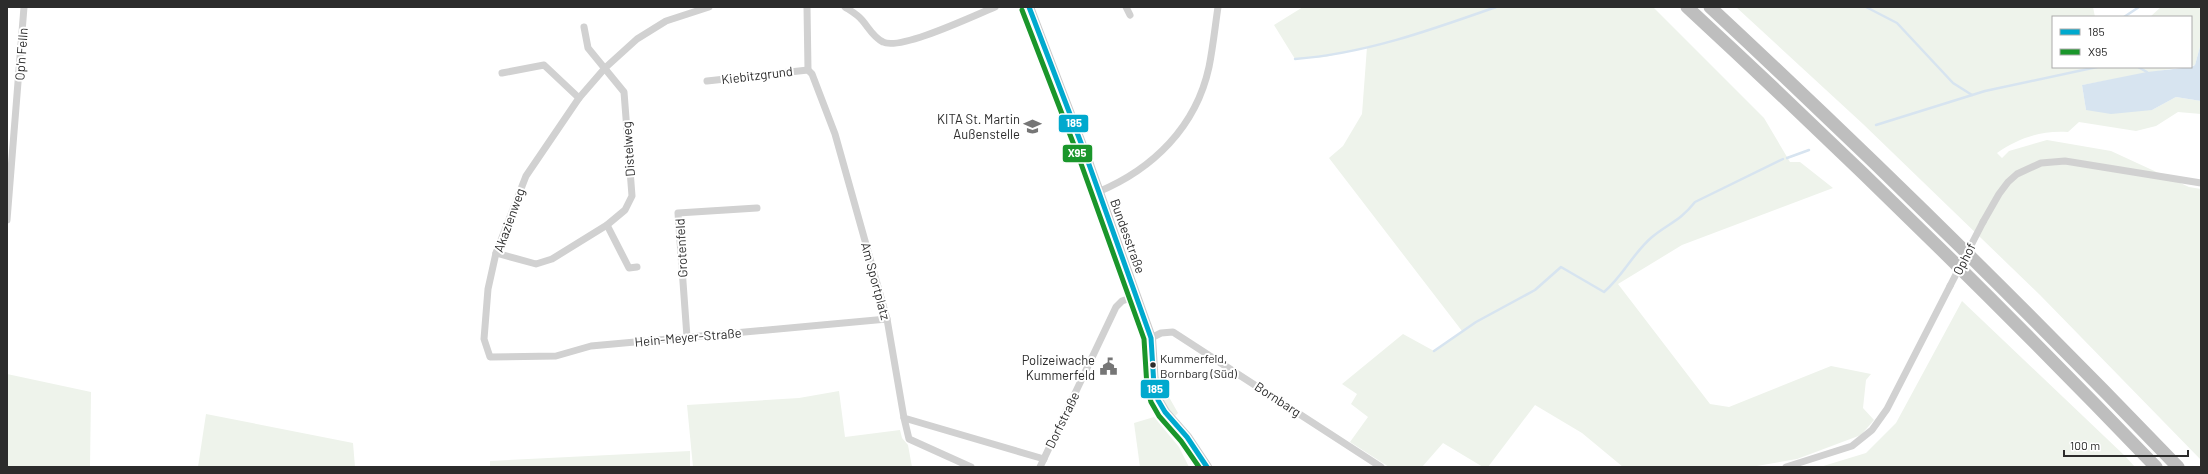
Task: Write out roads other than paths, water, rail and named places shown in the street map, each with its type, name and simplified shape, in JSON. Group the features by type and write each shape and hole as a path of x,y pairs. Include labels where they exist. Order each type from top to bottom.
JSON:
{"highway":[{"path":"1687,7 1890,198 2156,467"},
{"path":"1710,7 1815,105 1952,237 2178,467"}],"street":[{"name":"Op'n Felln","path":"7,220 24,7"},
{"name":"Akazienweg","path":"490,356 484,339 488,289 496,253 526,176 579,98 605,68 637,39 666,21 709,7"},
{"name":"Am Sportplatz","path":"807,7 808,70 812,74 835,134 887,319 909,439 971,467"},
{"path":"845,7 862,20 874,36 884,43 907,41 995,7"},
{"name":"Bundesstraße","path":"1029,7 1151,338 1154,386 1158,400 1165,412 1187,437 1207,467"},
{"path":"1126,7 1130,15"},
{"path":"1098,192 1117,184 1156,159 1187,122 1200,95 1208,68 1218,7"},
{"name":"Distelweg","path":"496,253 536,264 552,259 606,225 625,210 632,196 624,92 588,48 584,27"},
{"path":"502,73 544,65 579,98"},
{"name":"Kiebitzgrund","path":"707,81 808,70"},
{"name":"Ophof","path":"1786,467 1852,446 1872,430 1882,419 1983,222 1999,194 2017,174 2041,163 2065,161 2201,183"},
{"name":"Grotenfeld","path":"687,337 678,213 757,208"},
{"path":"606,225 629,268"},
{"path":"621,268 637,268"},
{"name":"Dorfstraße","path":"1040,467 1116,307 1122,301 1136,296"},
{"name":"Hein-Meyer-Straße","path":"490,356 556,356 591,346 887,319"},
{"name":"Bornbarg","path":"1151,338 1160,333 1173,332 1381,467"},
{"path":"904,418 1044,459"}],"waterway":[{"path":"1295,59 1346,52 1397,40 1496,7"},
{"path":"1866,7 1897,23 1953,83 1972,95"},
{"path":"2126,16 2139,7"},
{"path":"1876,125 1985,91 2092,68"},
{"path":"2140,68 2147,72"},
{"path":"1787,158 1809,150"},
{"path":"1434,351 1476,322 1535,290 1561,267 1604,292 1617,279 1645,243 1679,218 1695,202 1783,159"}],"place":[{"name":"KITA St. Martin Außenstelle","path":"1033,126"},
{"name":"Kummerfeld, Bornbarg (Süd)","path":"1153,365"},
{"name":"Polizeiwache Kummerfeld","path":"1108,367"}]}
